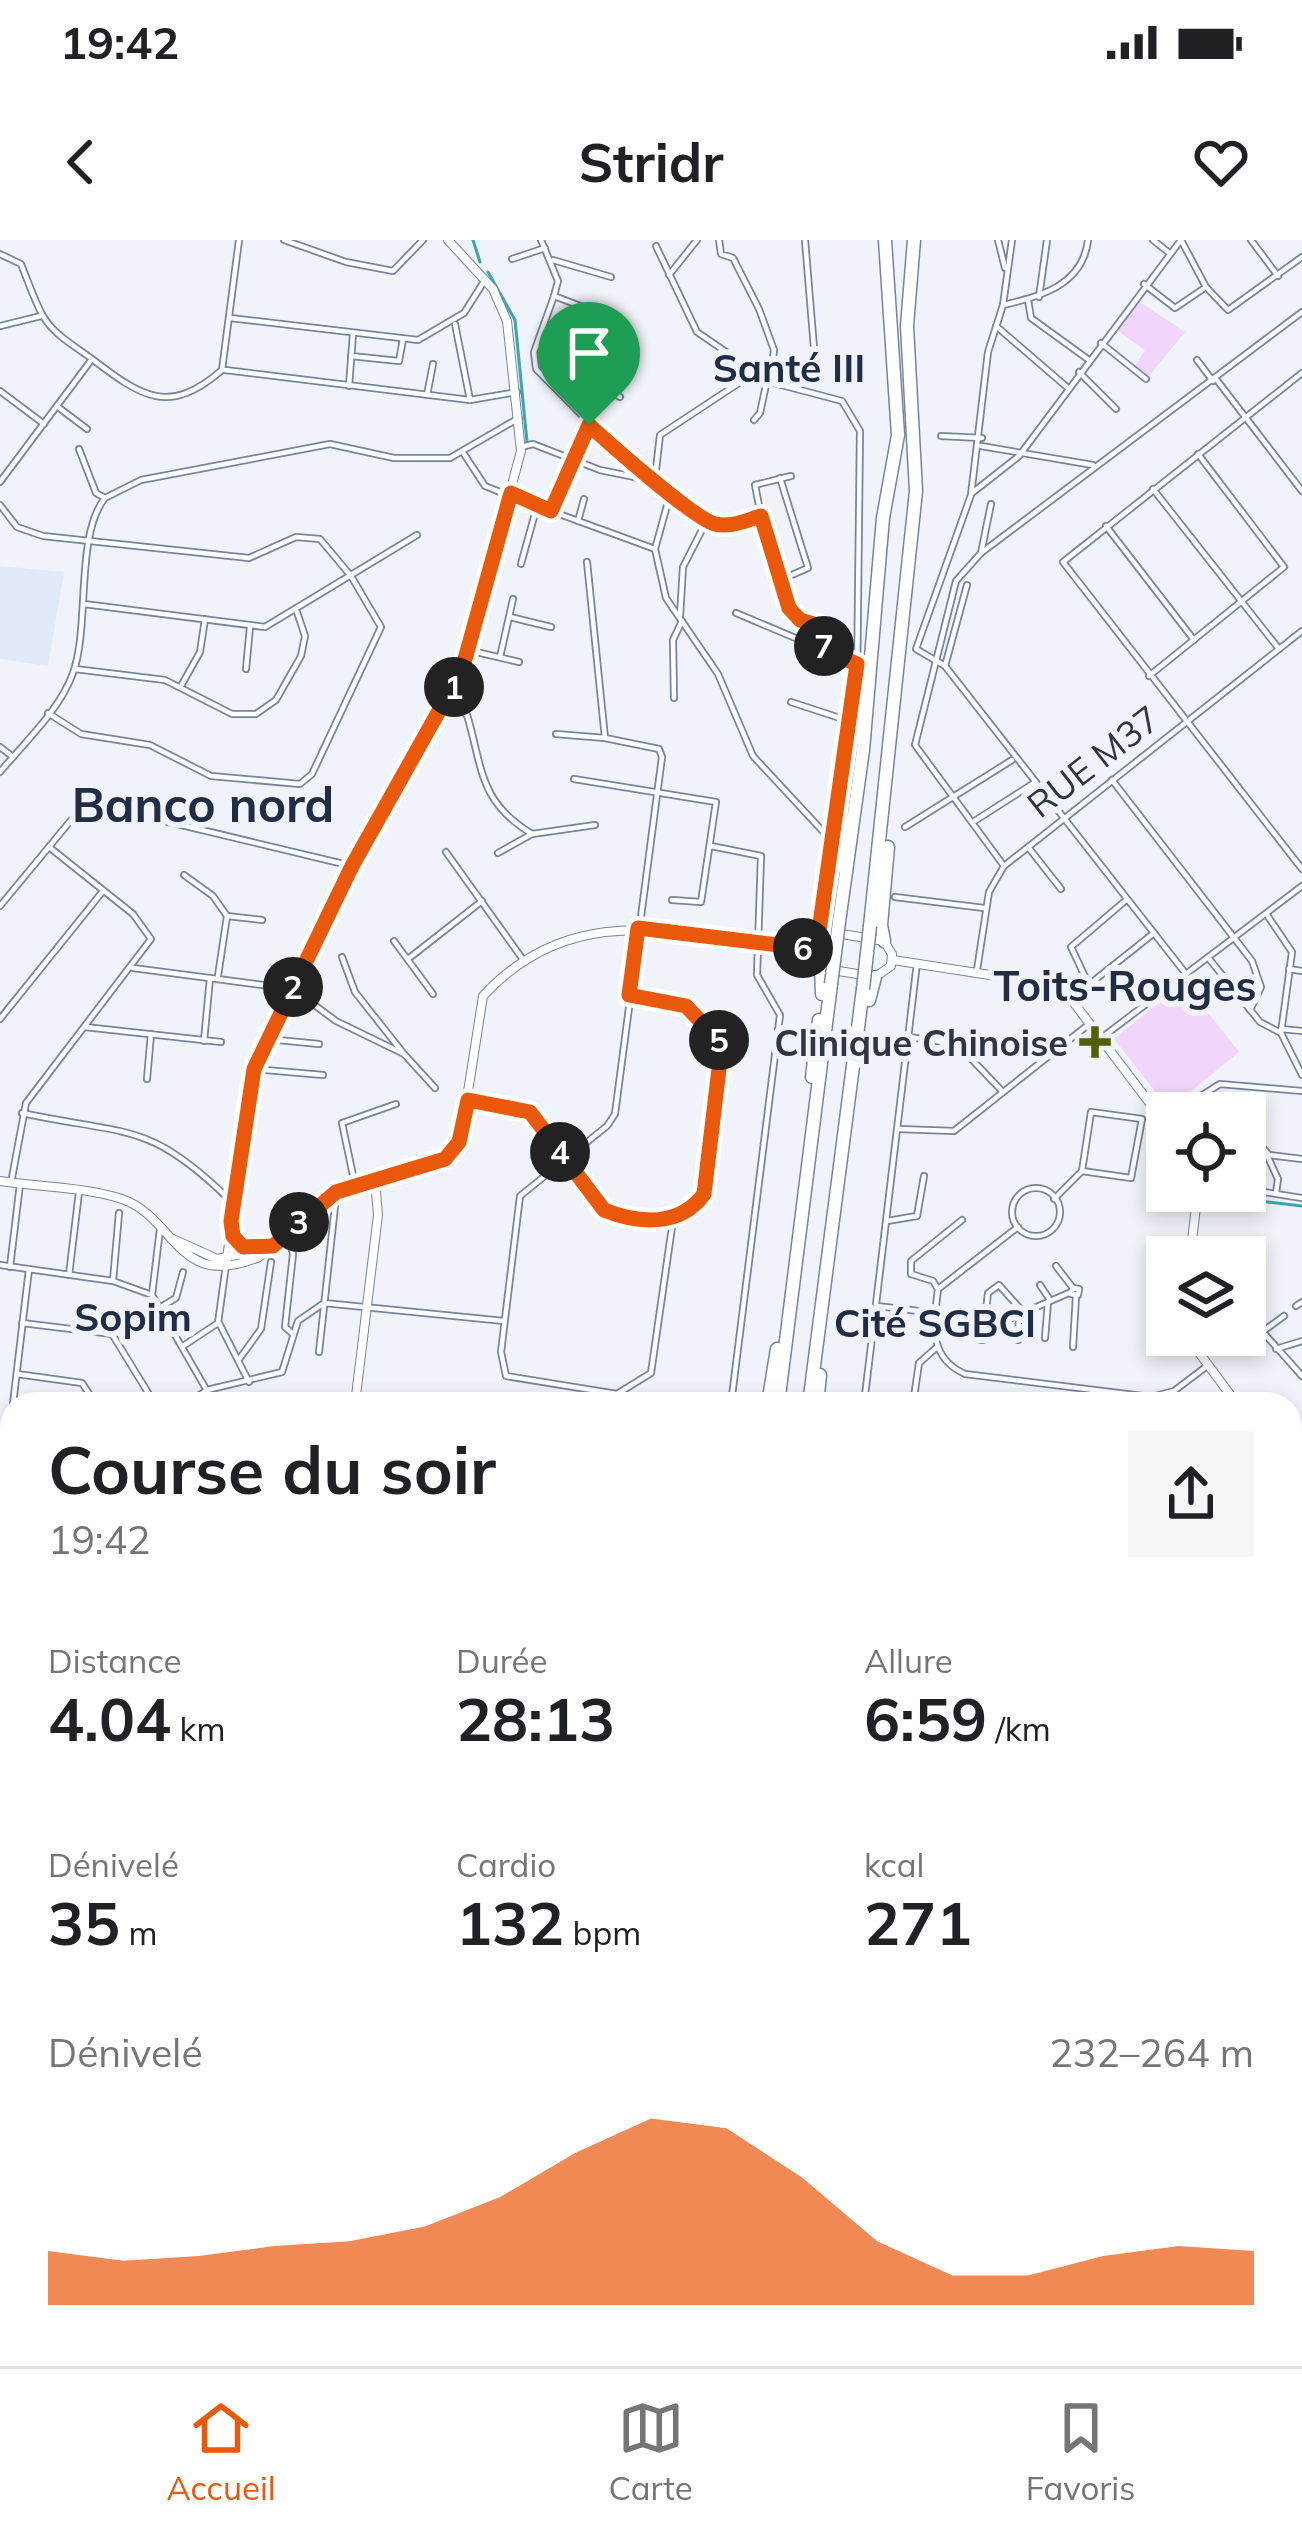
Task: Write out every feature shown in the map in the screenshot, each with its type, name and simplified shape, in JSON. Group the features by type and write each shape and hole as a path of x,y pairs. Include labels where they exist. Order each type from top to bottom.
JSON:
{"highway":[{"path":"779,1392 831,984 829,931 862,750 883,518 898,435 885,240"},
{"path":"884,941 881,925 892,751 916,491 908,326 914,240"},
{"path":"814,1392 892,751"},
{"path":"813,1126 810,1091 821,968"},
{"path":"842,1155 875,977"},
{"path":"770,1392 795,1260"}],"street":[{"path":"222,370 239,240"},
{"path":"284,240 346,262 392,271 423,240"},
{"path":"541,240 558,281 536,345 536,369 632,465 706,520 735,525 761,516"},
{"path":"669,275 697,240"},
{"path":"718,240 718,250 733,258 759,309 774,354 760,413 754,420"},
{"path":"805,240 814,348"},
{"path":"998,240 1007,274"},
{"path":"1012,240 1003,305 986,365 981,442 970,494 916,644 945,665 1013,759 1186,974"},
{"path":"1039,297 1047,240"},
{"path":"1003,305 1039,297 1066,279 1084,257 1088,240"},
{"path":"1153,240 1168,252"},
{"path":"970,494 1023,450 1181,240 1206,287 1228,310 1302,257"},
{"path":"1251,240 1278,276"},
{"path":"249,1382 218,1323 254,1069 352,866 447,702 468,650 521,447 507,321 485,280 453,243"},
{"path":"656,246 698,332 768,381 842,401 860,431 857,664 830,838 829,931 812,949"},
{"path":"512,259 545,248"},
{"path":"0,254 21,264 43,315 135,391 159,397 188,395 222,370 470,400 517,392"},
{"path":"553,260 610,277"},
{"path":"228,317 423,338 454,321 485,280"},
{"path":"1144,284 1175,308 1206,287"},
{"path":"554,296 599,313"},
{"path":"1028,299 1031,318 1089,360"},
{"path":"1004,866 916,745 956,581 981,553 1302,312"},
{"path":"0,326 43,315"},
{"path":"454,321 470,400"},
{"path":"996,326 1068,388"},
{"path":"349,386 353,334"},
{"path":"352,356 399,362 403,339"},
{"path":"1101,344 1146,379"},
{"path":"536,345 620,397"},
{"path":"0,482 92,359"},
{"path":"1197,360 1300,486"},
{"path":"427,395 434,364"},
{"path":"1079,372 1116,409"},
{"path":"1302,373 1064,559 1149,676 1302,869"},
{"path":"658,480 661,434 748,376"},
{"path":"0,391 44,424"},
{"path":"58,406 87,429"},
{"path":"0,772 48,713 75,669 91,541 105,498 141,480 326,445 394,458 464,453 520,417"},
{"path":"551,511 589,425"},
{"path":"941,436 1095,465"},
{"path":"521,447 532,444 572,460 658,480"},
{"path":"79,449 96,493 105,498"},
{"path":"464,453 485,486 655,549"},
{"path":"1149,676 1284,567 1198,454"},
{"path":"791,476 755,484 794,615 827,628 823,650"},
{"path":"780,478 808,568 780,580"},
{"path":"1154,489 1279,649"},
{"path":"671,491 655,549 662,586 718,674 753,756 830,838"},
{"path":"578,521 584,499"},
{"path":"981,553 991,504"},
{"path":"0,505 24,531 249,558 296,537 313,537 326,542 381,627 381,636 312,774 300,784 211,776 145,743 81,734 48,713"},
{"path":"521,564 538,505"},
{"path":"674,698 673,640 681,620 682,567 706,520"},
{"path":"1106,526 1194,640"},
{"path":"83,604 266,627 417,535"},
{"path":"586,562 605,738"},
{"path":"939,575 956,581"},
{"path":"945,665 967,586"},
{"path":"500,657 513,598"},
{"path":"75,669 181,686 232,714 267,709 301,656 305,636 297,612"},
{"path":"736,613 857,664"},
{"path":"510,617 551,627"},
{"path":"181,686 200,652 205,619"},
{"path":"246,669 250,626"},
{"name":"RUE M37","path":"977,970 987,908 1004,866 1302,631"},
{"path":"468,650 519,662"},
{"path":"447,702 467,715 475,763 488,790 499,807 532,835"},
{"path":"791,702 851,722"},
{"path":"556,734 605,738 662,751 615,1114 520,1196 505,1321 501,1366 506,1376 605,1392"},
{"path":"0,747 13,757"},
{"path":"905,827 1013,759"},
{"path":"574,779 716,802 701,902 672,900"},
{"path":"1112,780 1259,978 1260,992 1250,1010"},
{"path":"971,823 1034,783"},
{"path":"0,906 72,819 106,807 352,866"},
{"path":"499,853 532,835 595,825"},
{"path":"711,846 761,856 755,944 760,989 780,1015 733,1392"},
{"path":"10,1267 22,1113 150,944 150,933 49,847"},
{"path":"1028,847 1061,890"},
{"path":"446,851 524,961"},
{"path":"184,875 213,896 227,916 203,1041"},
{"path":"1100,1040 1302,886"},
{"path":"0,1019 103,891"},
{"path":"895,897 987,908"},
{"path":"1089,985 1070,947 1127,899"},
{"path":"408,959 482,901"},
{"path":"1266,914 1291,949 1281,1031"},
{"path":"227,916 262,920"},
{"path":"0,1181 124,1200 190,1258 227,1263 270,1247 326,1198 355,1185 435,1164 454,1152 468,1100 478,1008 492,986 524,961 579,934 638,928 812,949"},
{"path":"829,931 884,941 893,960"},
{"path":"1071,999 1154,933"},
{"path":"394,941 433,994"},
{"path":"812,949 821,968 875,977 893,960"},
{"path":"341,957 355,992 435,1088"},
{"path":"1209,957 1250,1010 1281,1031 1302,1075"},
{"path":"893,960 1029,977 1054,985 1071,999 1146,1097"},
{"path":"866,1392 917,963"},
{"path":"133,968 293,989 336,1021 404,1054"},
{"path":"1289,969 1302,971"},
{"path":"621,1392 640,1383 655,1365 673,1220 704,1194 722,1044 686,1006 629,995"},
{"path":"898,1129 949,1133 1088,1025"},
{"path":"85,1027 221,1042"},
{"path":"1281,1031 1302,1031"},
{"path":"146,1079 151,1034"},
{"path":"909,1037 967,1050 1004,1093"},
{"path":"268,1040 319,1044"},
{"path":"254,1069 323,1075"},
{"path":"1207,1092 1220,1084 1302,1090"},
{"path":"468,1100 530,1112 604,1210 673,1220"},
{"path":"355,1185 342,1123 396,1104"},
{"path":"1054,1199 1082,1171 1091,1112 1146,1119"},
{"path":"22,1113 147,1136 192,1162 233,1203"},
{"path":"1082,1171 1132,1177 1142,1119"},
{"path":"1267,1154 1302,1160"},
{"path":"1267,1154 1278,1179 1276,1193"},
{"path":"887,1221 917,1216 924,1176"},
{"path":"357,1392 378,1210 375,1180"},
{"path":"1034,1186 1054,1199 1063,1212 1060,1221 1032,1239 1018,1226 1010,1208 1034,1186"},
{"path":"69,1275 79,1192"},
{"path":"1266,1192 1302,1198"},
{"path":"319,1352 335,1206"},
{"path":"113,1280 119,1213"},
{"path":"962,1220 910,1262 911,1274 933,1281 938,1289 936,1348 949,1366 964,1374 1105,1392"},
{"path":"230,1226 238,1244 270,1247"},
{"path":"204,1256 220,1249 230,1226"},
{"path":"938,1289 1018,1226"},
{"path":"163,1232 204,1256 227,1263"},
{"path":"152,1295 163,1232"},
{"path":"287,1233 293,1254 285,1327 293,1334"},
{"path":"240,1358 261,1330 271,1262"},
{"path":"0,1265 113,1280 152,1295 207,1390"},
{"path":"1056,1266 1073,1292 1073,1347"},
{"path":"14,1392 29,1269"},
{"path":"161,1307 176,1298 183,1272"},
{"path":"970,1328 985,1318 988,1293 999,1285 1022,1314 1018,1340"},
{"path":"1040,1285 1050,1301 1045,1338"},
{"path":"934,1323 970,1328 984,1340 993,1326 1073,1292"},
{"path":"204,1392 282,1372 302,1315 324,1303 505,1321"},
{"path":"877,1306 935,1313"},
{"path":"955,1326 958,1308"},
{"path":"1266,1330 1284,1316"},
{"path":"985,1318 993,1326"},
{"path":"22,1323 112,1334 148,1392"},
{"path":"183,1346 218,1323"},
{"path":"1266,1338 1302,1377"},
{"path":"1276,1349 1302,1341"},
{"path":"916,1392 919,1364 936,1348"},
{"path":"1201,1356 1228,1392"},
{"path":"1168,1392 1208,1366"},
{"path":"17,1374 82,1383 88,1392"}],"shaded area":[{"path":"1135,299 1185,332 1148,377 1135,366 1145,350 1114,328"},
{"path":"0,566 64,572 48,666 0,659"},
{"path":"1184,982 1239,1052 1190,1092 1156,1092 1114,1039"}],"waterway":[{"path":"473,240 480,262"},
{"path":"488,272 515,320 527,442"},
{"path":"1266,1202 1302,1206"}],"place":[{"name":"Clinique Chinoise","path":"1095,1042"}],"district":[{"name":"Santé III","path":"789,367"},
{"name":"Banco nord","path":"203,804"},
{"name":"Toits-Rouges","path":"1125,985"},
{"name":"Sopim","path":"133,1316"},
{"name":"Cité SGBCI","path":"935,1322"}],"route":[{"path":"589,425 640,472 655,478 706,520 735,525 761,516 789,608 800,620 827,628 823,650 857,664 823,910 815,929 818,938 812,949 638,928 629,995 686,1006 697,1012 722,1044 704,1194 679,1217 667,1221 610,1214 530,1112 468,1100 459,1142 445,1159 336,1192 273,1246 243,1247 233,1236 231,1221 254,1069 352,866 462,670 511,493 551,511 589,425"}]}
